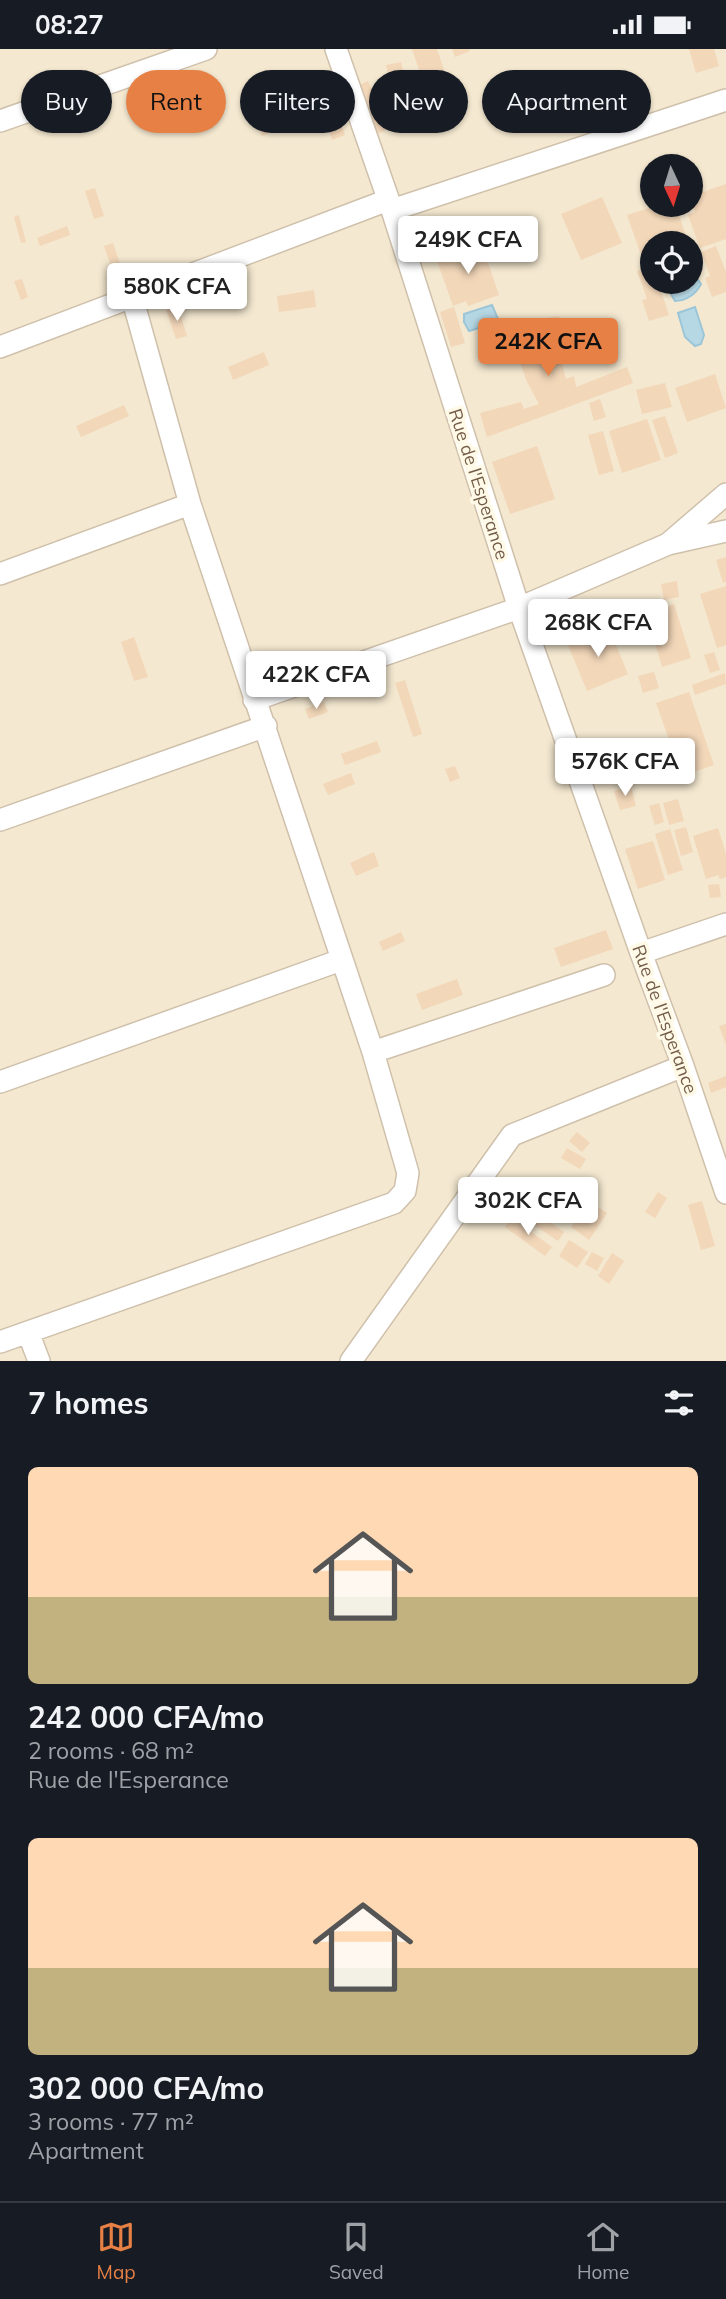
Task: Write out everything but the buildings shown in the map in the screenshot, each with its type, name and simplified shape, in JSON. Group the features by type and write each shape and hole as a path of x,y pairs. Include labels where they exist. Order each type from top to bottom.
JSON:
{"street":[{"path":"0,121 206,49"},
{"name":"Rue de l'Esperance","path":"336,49 390,205 519,607 726,1193"},
{"path":"0,347 390,205 726,100"},
{"path":"0,1342 394,1202 405,1191 408,1173 373,1052 190,504 132,297"},
{"path":"668,544 726,494"},
{"path":"0,574 190,504"},
{"path":"254,700 519,607 668,544 726,531"},
{"path":"0,820 266,726"},
{"path":"640,953 726,923"},
{"path":"0,1082 341,960"},
{"path":"373,1052 604,975"},
{"path":"351,1361 512,1135 683,1066"},
{"path":"28,1332 39,1361"}],"shaded area":[{"path":"0,49 726,49 726,1361 0,1361"}],"water":[{"path":"671,294 693,294 687,298 675,301"},
{"path":"492,305 498,319 495,323 469,331 464,322 464,314"},
{"path":"695,307 704,335 701,344 695,346 685,337 678,313"}]}
